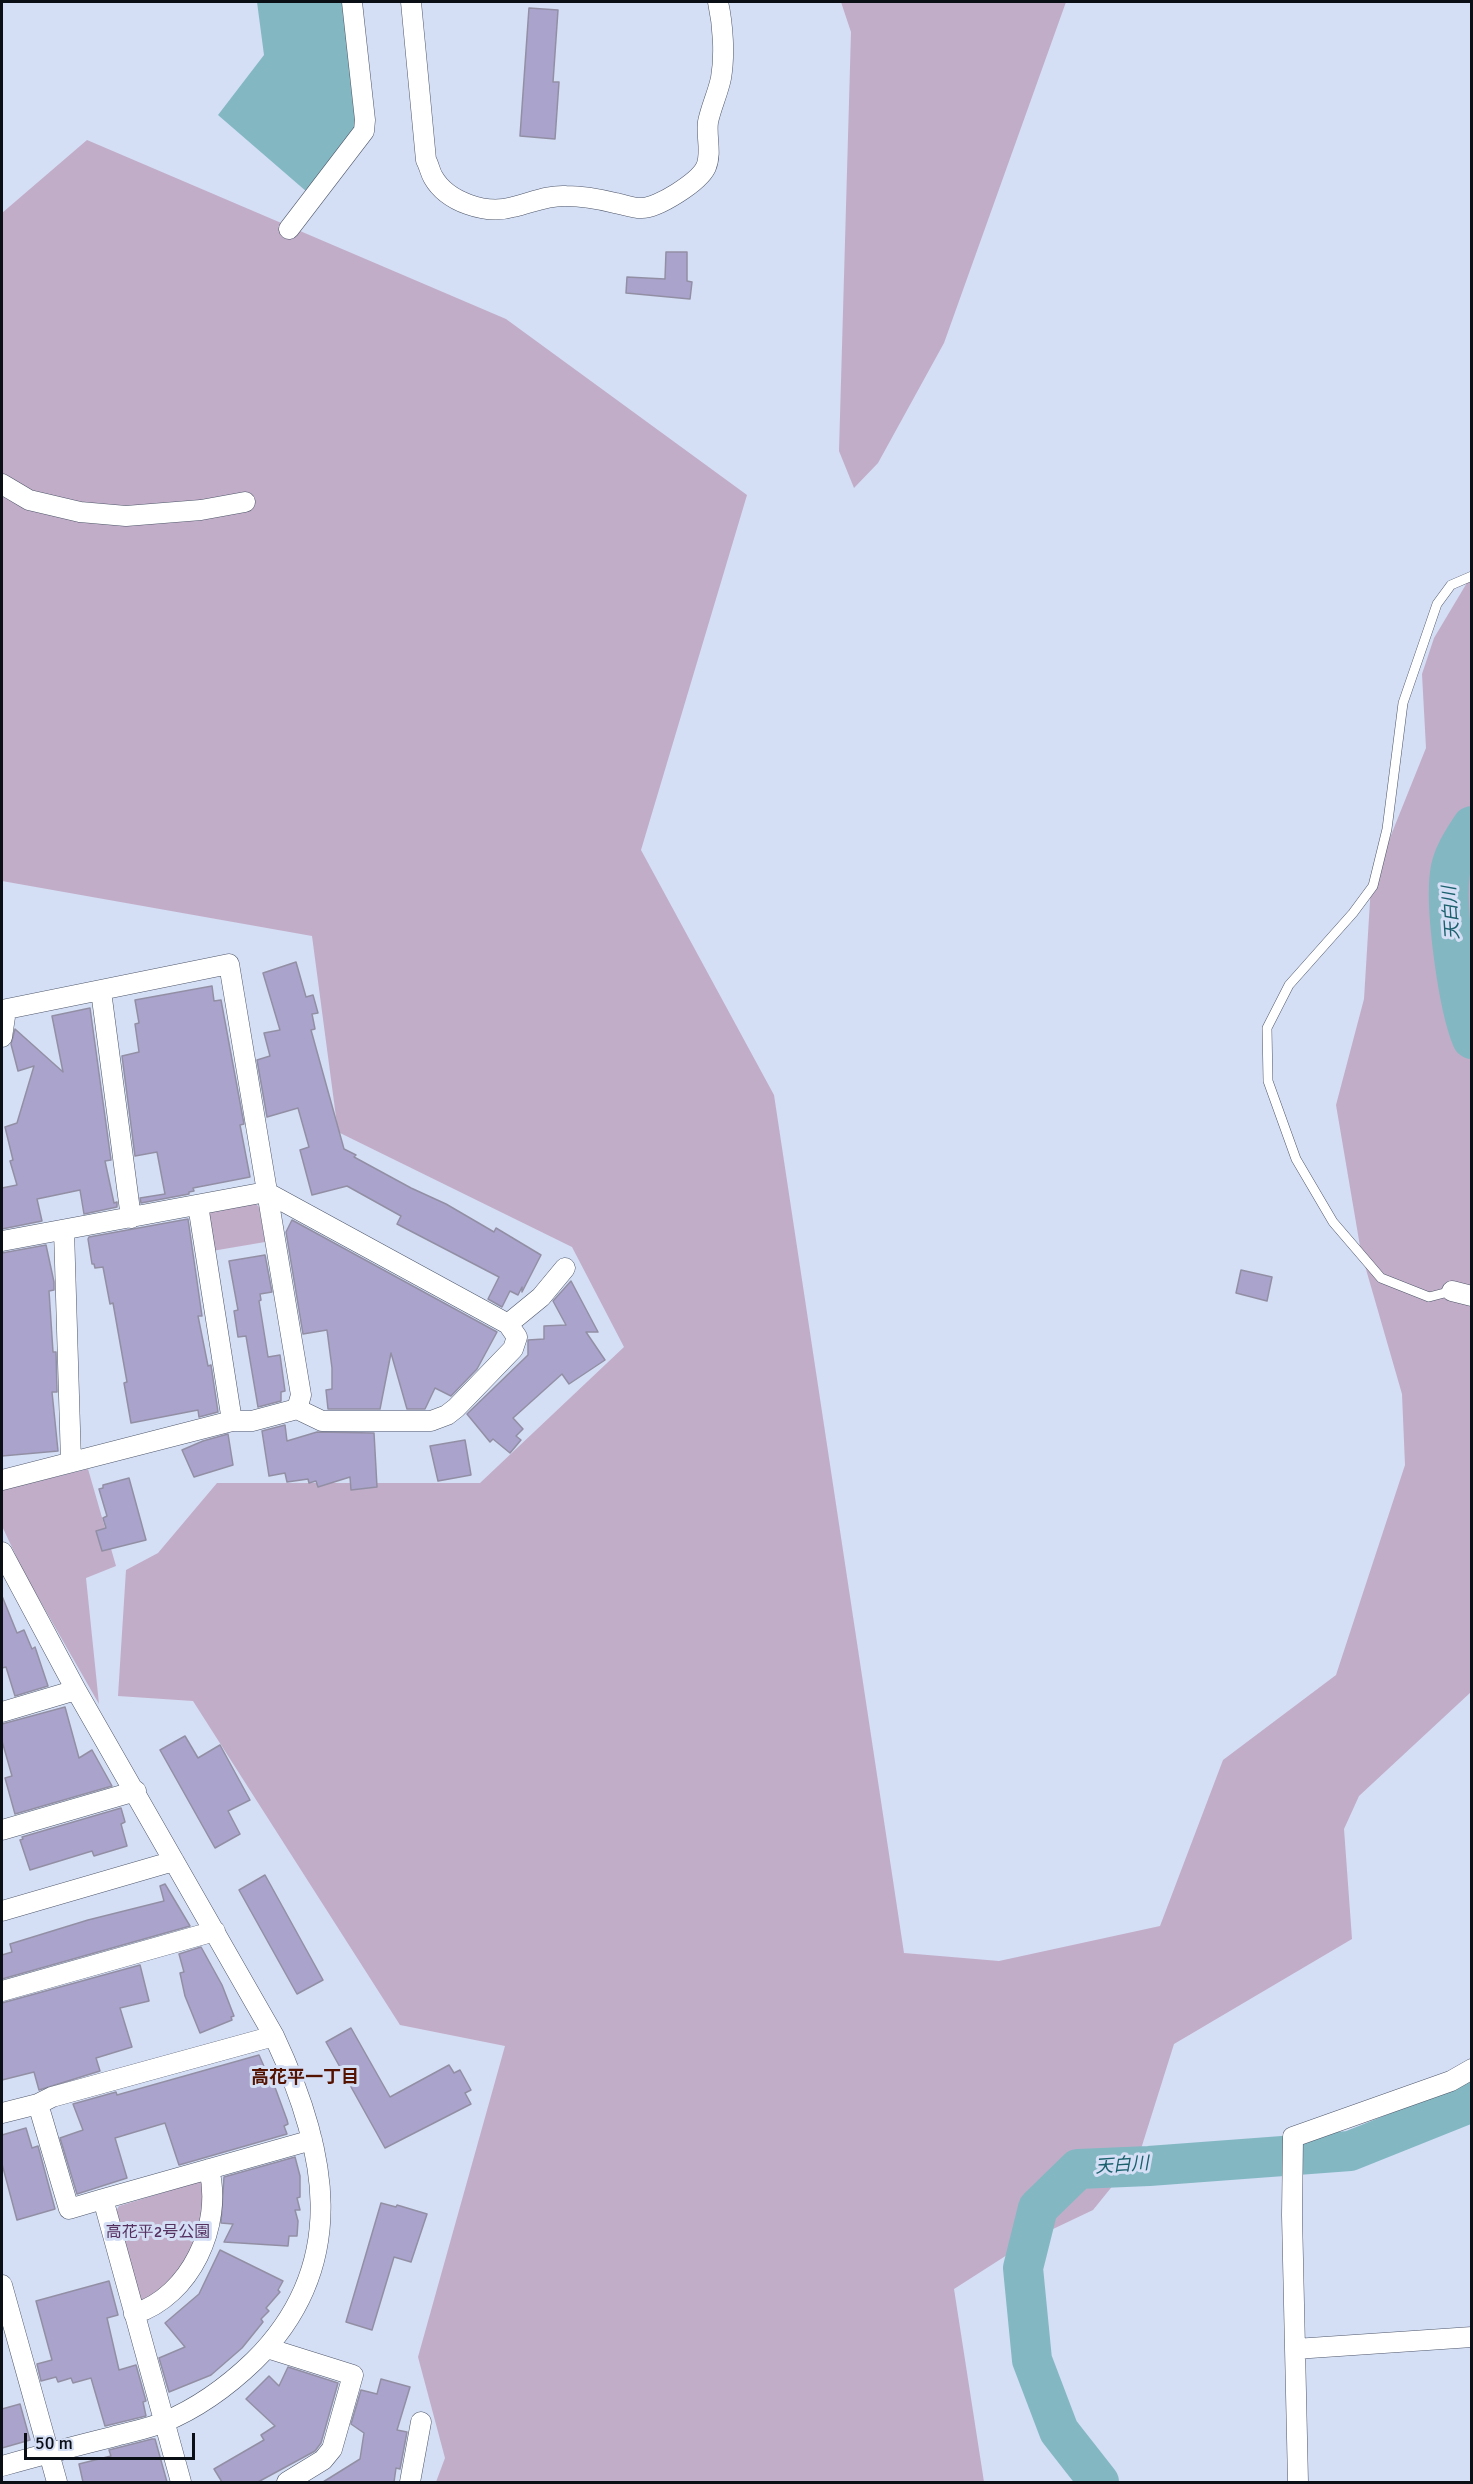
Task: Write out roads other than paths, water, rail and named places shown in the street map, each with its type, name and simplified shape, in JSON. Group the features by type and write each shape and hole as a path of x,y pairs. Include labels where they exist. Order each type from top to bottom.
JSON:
{"street":[{"path":"290,229 364,130 352,2"},
{"path":"411,2 426,160 434,178 448,193 478,208 495,210 511,208 544,197 564,195 643,208 663,201 697,179 706,167 708,123 721,77 722,17 718,2"},
{"path":"2,484 29,500 80,512 126,516 201,510 245,502"},
{"path":"2,1037 4,1010 229,964 301,1395 297,1409"},
{"path":"101,991 131,1218"},
{"path":"2,1242 267,1192 508,1324 517,1337 513,1349 447,1415 431,1421 322,1421 297,1409 252,1421 232,1421 2,1480"},
{"path":"198,1205 232,1421"},
{"path":"64,1230 71,1462"},
{"path":"508,1324 541,1298 565,1268"},
{"path":"1452,1291 1472,1296"},
{"path":"2,1552 9,1584 136,1791 274,2036 286,2061 312,2140 317,2159 320,2202 318,2246 310,2273 291,2317 267,2348 227,2386 163,2423 2,2466"},
{"path":"2,1712 76,1690"},
{"path":"2,1830 136,1791"},
{"path":"2,1911 174,1861"},
{"path":"2,1991 215,1931"},
{"path":"2,2113 274,2036"},
{"path":"1298,2482 1292,2215 1293,2137 1451,2081 1472,2069"},
{"path":"38,2104 69,2209 312,2140"},
{"path":"134,2314 149,2309 168,2295 195,2262 204,2244 213,2203 213,2187 209,2169"},
{"path":"103,2199 181,2482"},
{"path":"2,2285 57,2482"},
{"path":"1295,2349 1472,2337"},
{"path":"267,2348 353,2375 332,2449 323,2460 287,2482"},
{"path":"410,2482 422,2422"}],"lane":[{"path":"1452,1291 1430,1297 1381,1278 1333,1222 1296,1159 1268,1081 1267,1028 1289,985 1353,913 1373,886 1387,829 1403,703 1437,604 1451,585 1472,576"}],"waterway":[{"name":"天白川","path":"1472,826 1453,860 1449,889 1451,932 1458,981 1472,1039"},
{"name":"天白川","path":"1099,2482 1059,2431 1032,2360 1023,2268 1038,2208 1078,2169 1350,2151 1472,2102"}],"district":[{"name":"高花平一丁目","path":"305,2078"}],"park label":[{"name":"高花平2号公園","path":"158,2233"}]}
